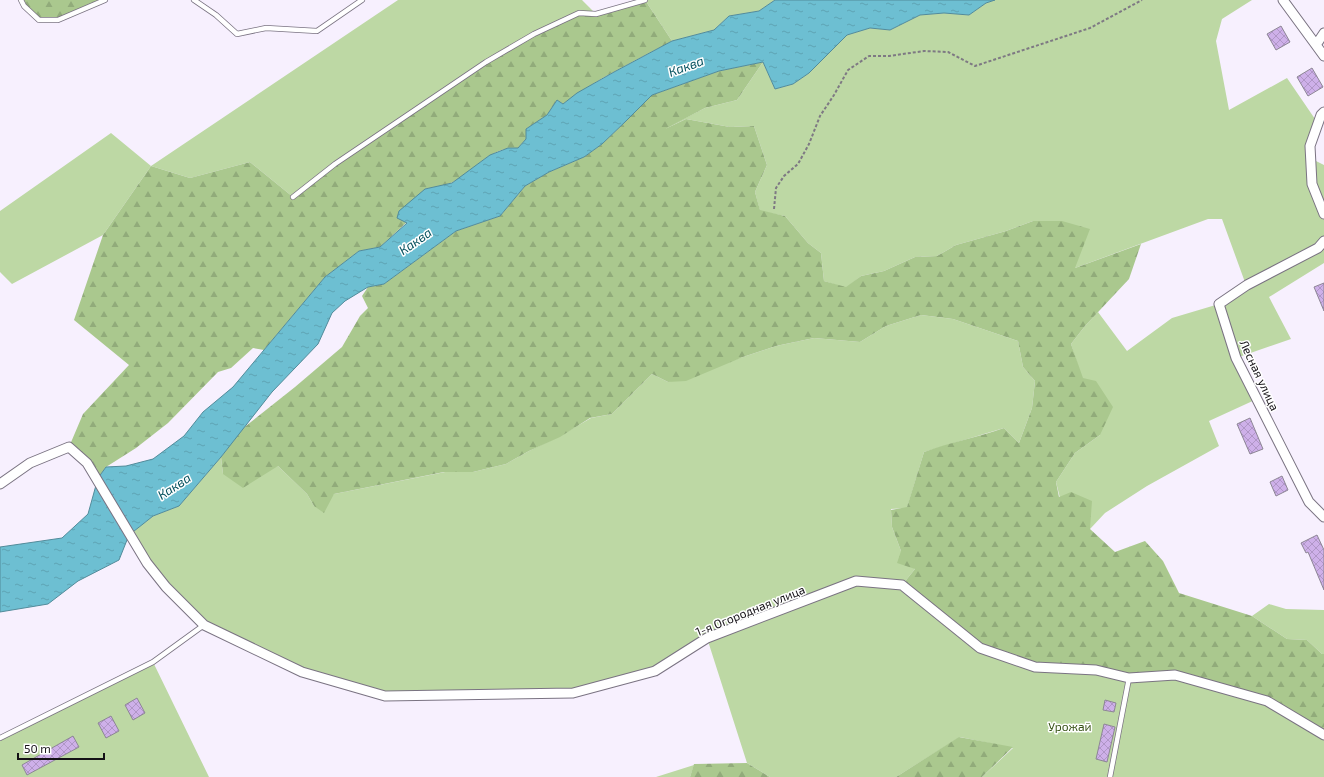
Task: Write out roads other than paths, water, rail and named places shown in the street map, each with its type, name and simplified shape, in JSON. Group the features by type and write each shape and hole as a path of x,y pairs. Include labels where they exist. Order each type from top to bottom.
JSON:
{"street":[{"path":"1283,0 1324,56"},
{"path":"1316,46 1324,33"},
{"path":"1324,112 1321,115 1310,146 1312,184 1324,214"},
{"name":"Лесная улица","path":"1324,240 1318,248 1246,284 1219,304 1236,358 1308,502 1324,517"},
{"name":"1-я Огородная улица","path":"0,484 30,463 69,446 87,463 147,563 166,587 204,625 302,672 385,696 573,692 656,671 707,638 856,581 902,585 980,648 1034,667 1096,670 1129,678 1174,675 1267,701 1324,735"}],"lane":[{"path":"21,0 24,6 39,20 58,20 105,0"},
{"path":"194,0 216,15 237,34 266,28 317,31 362,0"},
{"path":"293,197 348,155 486,62 534,34 579,13 596,14 645,0"},
{"path":"0,738 153,662 204,625"},
{"path":"1110,777 1129,678"}],"water":[{"name":"Каква","path":"775,0 995,0 986,3 969,15 944,13 920,15 890,30 870,28 847,35 809,73 793,84 775,89 763,62 719,71 652,95 602,144 584,157 549,172 525,186 500,216 456,231 384,284 368,287 345,301 332,313 318,344 272,392 221,457 179,506 153,516 129,535 119,560 78,581 48,604 0,612 0,547 62,538 88,514 98,478 106,467 126,466 153,459 184,436 203,412 233,387 325,277 359,251 380,247 407,223 397,218 399,211 425,189 452,183 490,155 508,148 518,148 526,139 526,129 547,115 557,100 563,104 577,93 672,41 714,30 729,16 759,11"}],"park label":[{"name":"Урожай","path":"1070,726"}]}
